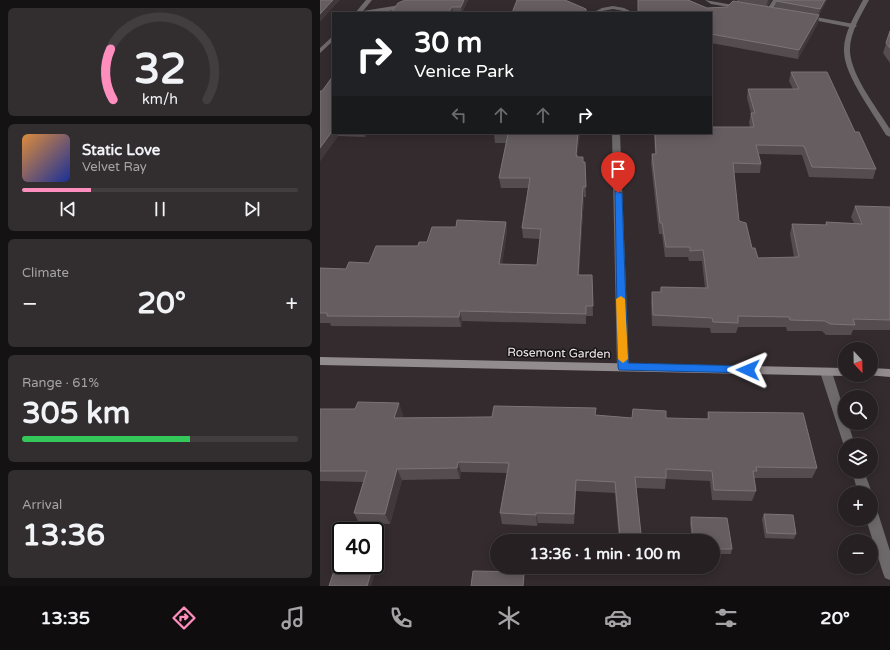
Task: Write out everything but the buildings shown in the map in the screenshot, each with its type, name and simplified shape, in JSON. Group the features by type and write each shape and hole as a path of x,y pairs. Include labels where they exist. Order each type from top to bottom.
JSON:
{"street":[{"path":"360,12 369,0"},
{"path":"365,12 401,6 417,0"},
{"path":"708,0 711,2 747,8"},
{"path":"769,11 776,0"},
{"path":"866,0 854,26 847,51 848,59 857,79 890,135"},
{"path":"597,12 614,8 629,12"},
{"path":"762,10 784,14"},
{"path":"800,16 854,26"},
{"path":"320,51 332,39"},
{"path":"616,134 623,367"},
{"name":"Rosemont Garden","path":"320,361 838,372"},
{"path":"826,372 848,438"},
{"path":"878,372 890,373"},
{"path":"875,526 890,573"}],"slow traffic":[{"path":"621,299 623,359"}],"route":[{"path":"618,193 623,367 748,370"}]}
